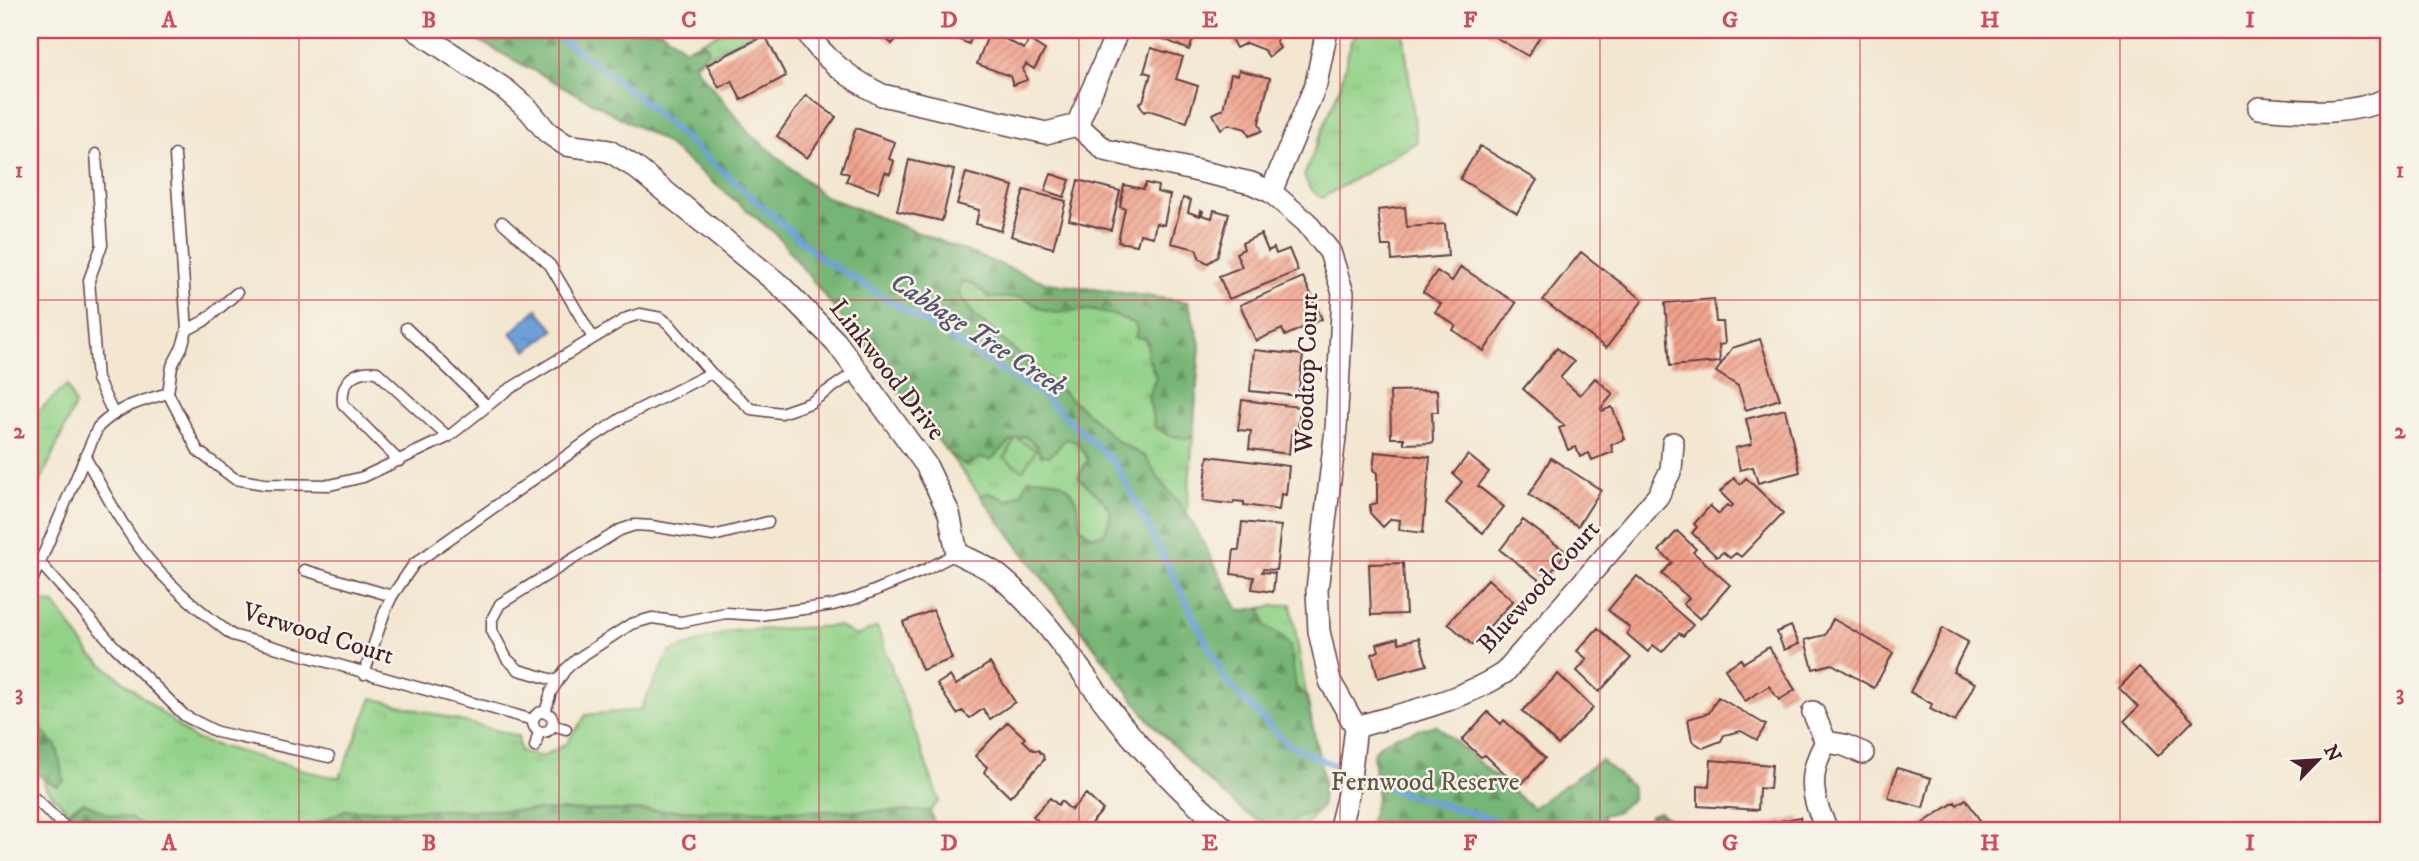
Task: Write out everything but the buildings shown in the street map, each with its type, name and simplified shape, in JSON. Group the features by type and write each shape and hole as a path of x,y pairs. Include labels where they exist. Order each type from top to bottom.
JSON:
{"street":[{"name":"Linkwood Drive","path":"416,30 506,90 529,110 547,132 566,145 609,151 635,167 781,286 836,342 926,465 949,513 957,553"},
{"path":"806,30 814,44 862,85 882,95 1046,133 1077,125 1118,30"},
{"path":"1271,191 1316,84 1327,30"},
{"path":"2259,108 2326,112 2378,103 2389,98"},
{"name":"Woodtop Court","path":"1077,125 1105,150 1251,183 1271,191 1306,222 1330,252 1343,293 1336,429 1317,590 1319,631 1329,681 1356,727"},
{"name":"Bluewood Court","path":"1356,727 1455,699 1504,673 1658,496 1671,470 1673,443"},
{"path":"957,553 998,574 1032,607 1157,765 1192,801 1228,831"},
{"path":"1813,712 1826,742"},
{"path":"1339,831 1348,794 1356,727"},
{"path":"1826,742 1844,745 1863,753"},
{"path":"1826,742 1816,759 1813,776 1816,809 1828,831"}],"lane":[{"path":"96,154 102,245 89,280 97,379 113,413"},
{"path":"175,155 187,330 172,366 168,393 198,451 235,479 264,484 330,485 363,477 448,437 506,391 627,318 640,314 651,314 669,324 710,373 751,409 781,413 810,403 858,370"},
{"path":"502,222 550,265 593,338"},
{"path":"187,330 204,321 237,293"},
{"path":"406,328 487,406"},
{"path":"399,461 342,404 346,381 359,372 377,372 448,437"},
{"path":"364,674 392,596 414,564 450,536 520,491 622,418 710,373"},
{"path":"31,583 98,427 113,413 127,406 168,393"},
{"name":"Verwood Court","path":"85,457 122,523 153,565 195,607 232,635 536,725"},
{"path":"557,681 519,670 507,659 492,631 492,619 500,604 620,530 635,525 713,536 768,522"},
{"path":"545,713 557,681 577,659 631,624 652,618 681,622 726,613 759,615 833,605 927,569 957,553"},
{"path":"40,563 114,646 186,716 217,732 330,757"},
{"path":"304,570 392,596"},
{"path":"535,747 536,715 545,713"},
{"path":"536,725 545,731 552,725 552,719 545,713"},
{"path":"552,725 566,729"},
{"path":"30,794 69,831"}],"green space":[{"path":"463,30 660,30 685,49 727,30 760,30 693,64 750,134 824,196 1047,283 1188,302 1200,344 1187,513 1239,611 1291,604 1324,783 1321,807 1303,828 1281,831 1245,813 1200,773 1151,722 949,454 776,234 662,140"},
{"path":"463,30 660,30 685,49 705,42 709,50 693,64 750,134 824,196 1047,283 1188,302 1200,344 1193,436 1188,439 1168,435 1155,427 1148,396 1156,377 1147,355 1145,339 1135,337 1135,324 1113,315 1089,310 1058,313 1046,311 1022,297 990,298 973,284 962,281 958,293 975,316 1117,441 1146,457 1161,482 1187,513 1239,611 1261,608 1266,627 1282,636 1290,647 1296,687 1307,698 1324,783 1321,807 1276,829 1245,813 1200,773 1151,722 980,495 988,493 1009,500 1022,493 1029,478 1054,480 1069,488 1074,495 1080,527 1091,535 1104,535 1111,514 1103,500 1078,477 1088,459 1077,442 1066,439 1050,456 1041,455 1036,445 1024,436 1011,441 991,460 980,458 967,466 949,454 776,234 662,140"},
{"path":"1360,30 1403,30 1417,142 1322,198 1310,189 1304,176 1341,84 1351,41"},
{"path":"67,385 75,405 30,505 30,419"},
{"path":"1016,438 1036,450 1023,470 1004,458"},
{"path":"30,598 55,604 90,654 194,739 326,776 340,777 372,698 518,736 520,751 542,757 566,744 586,715 640,710 670,652 731,631 839,626 856,636 877,627 939,800 930,811 345,810 301,831 151,831 130,818 107,815 83,802 69,812 45,787 44,780 57,785 39,727 30,727"},
{"name":"Fernwood Reserve","path":"1436,725 1532,808 1601,760 1632,787 1632,799 1618,811 1603,815 1604,826 1615,831 1367,831 1377,798 1373,753 1392,738"},
{"path":"30,727 39,727 57,747 64,781 57,786 44,780 30,767"},
{"path":"83,802 107,814 130,818 151,831 87,831 79,826 69,812"},
{"path":"345,810 930,811 937,831 301,831"},
{"path":"1660,812 1683,831 1644,831 1649,827 1650,815"}],"water":[{"path":"537,309 554,330 527,351 511,333"}],"waterway":[{"name":"Cabbage Tree Creek","path":"550,30 631,91 822,259 1042,395 1117,465 1226,681 1287,744 1345,770"},
{"name":"Cabbage Tree Creek","path":"1355,774 1395,791 1532,831"}]}
